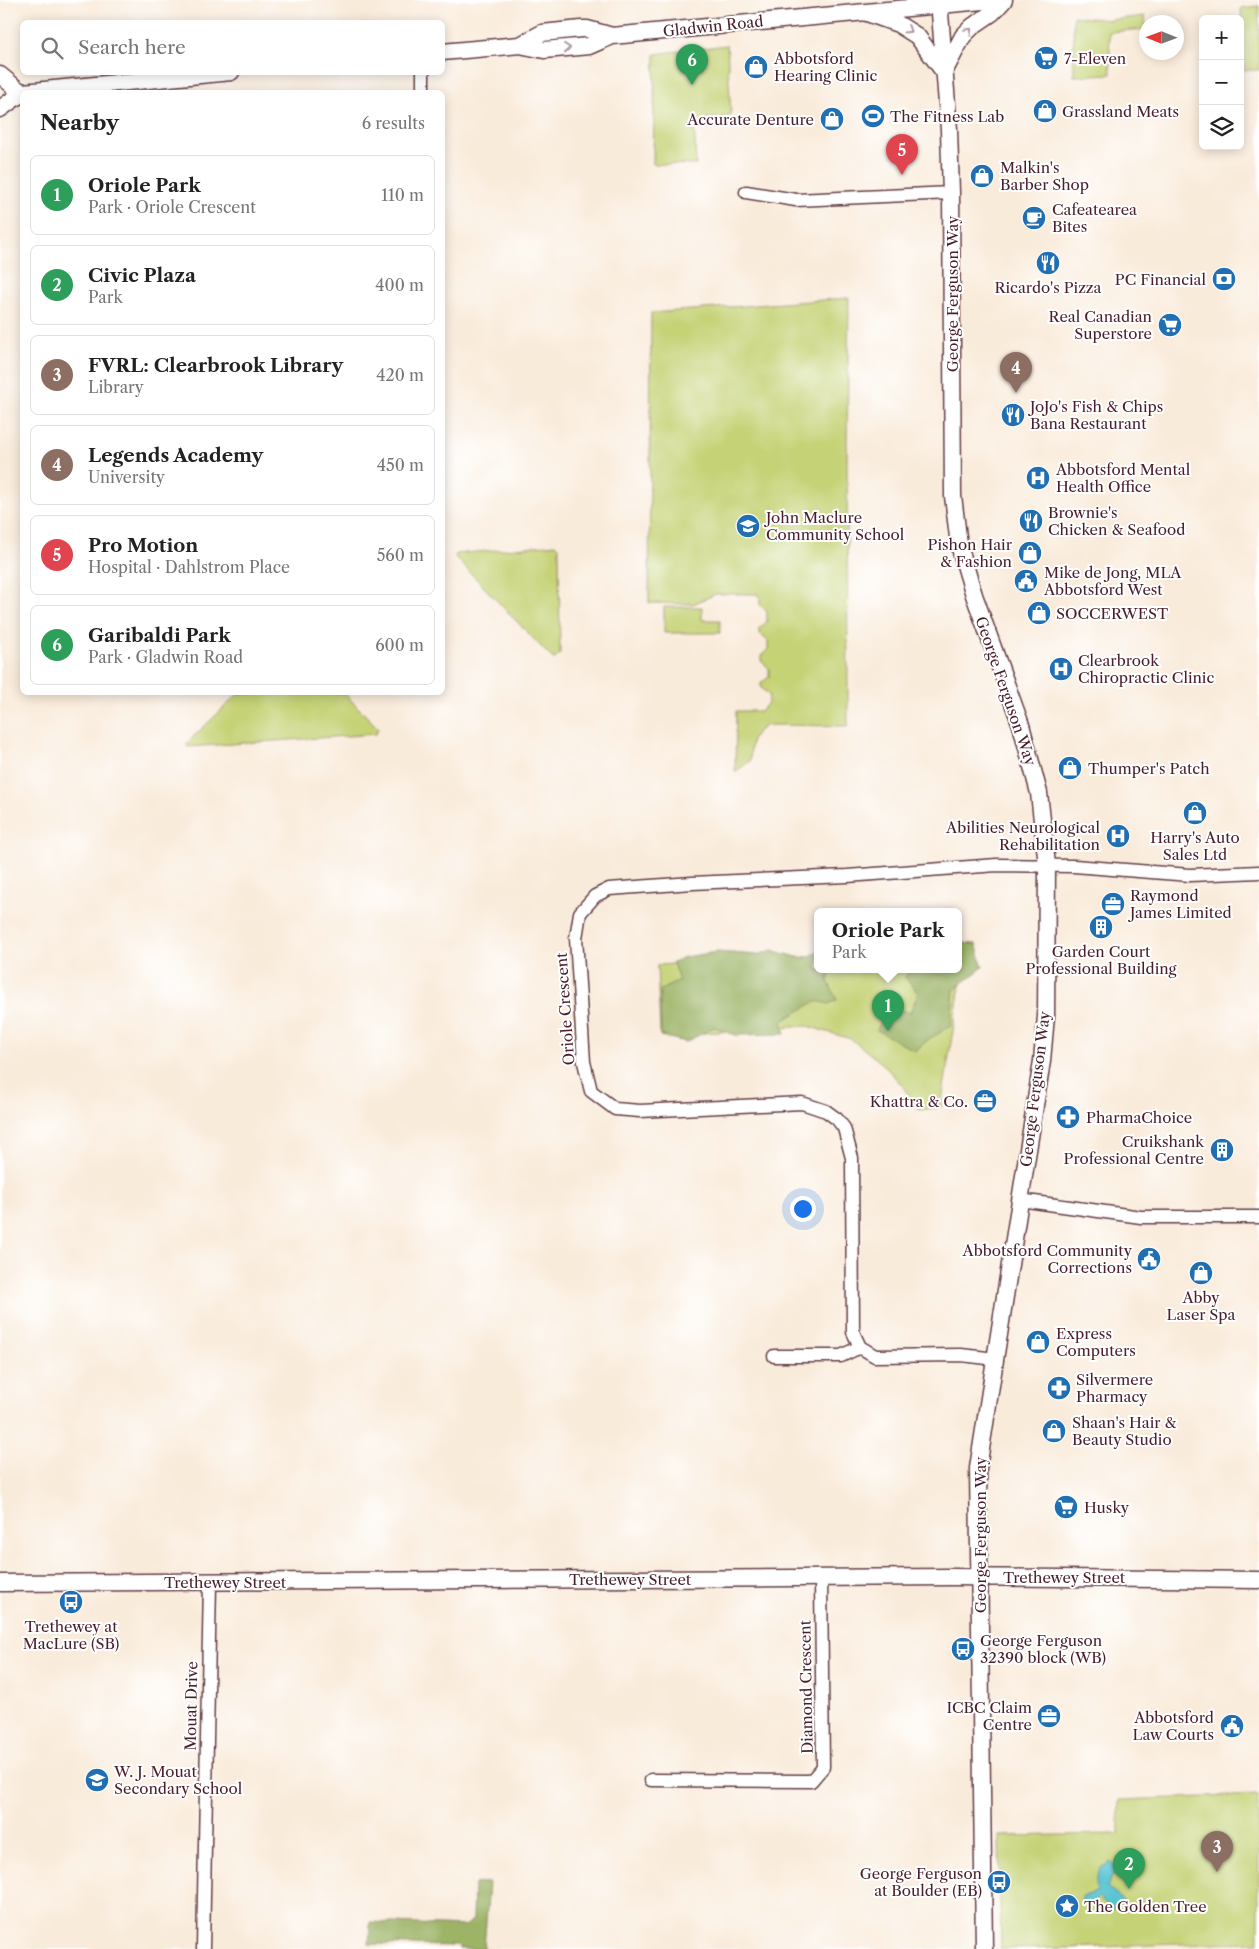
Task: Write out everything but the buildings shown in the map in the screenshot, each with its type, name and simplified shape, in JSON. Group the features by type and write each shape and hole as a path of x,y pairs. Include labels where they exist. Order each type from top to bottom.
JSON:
{"main road":[{"name":"Gladwin Road","path":"445,52 520,44 542,33 581,29 612,36 863,12 939,2 993,0"},
{"path":"863,12 907,29 921,41 944,72 963,36 973,26 992,13 1004,0"},
{"name":"George Ferguson Way","path":"939,2 951,193 952,496 954,518 959,545 974,595 1026,740 1038,793 1047,865 1046,1016 1042,1061 978,1468 984,1949"},
{"path":"0,75 20,91"},
{"path":"52,90 201,75"},
{"path":"0,94 20,93"},
{"path":"0,109 20,94"},
{"name":"Trethewey Street","path":"0,1583 979,1577 1259,1580"}],"street":[{"path":"423,75 423,90"},
{"path":"746,192 796,200 951,193"},
{"name":"Oriole Crescent","path":"860,1348 853,1332 852,1158 844,1128 837,1119 826,1111 802,1103 640,1111 615,1109 591,1091 583,1052 576,938 580,913 595,896 609,889 623,887 847,876 997,865 1047,865 1190,875 1259,872"},
{"path":"1020,1200 1141,1217 1259,1217"},
{"path":"774,1356 841,1356 860,1348 875,1356 961,1355 996,1359"},
{"name":"Diamond Crescent","path":"651,1780 811,1781 816,1777 823,1767 821,1578"},
{"name":"Mouat Drive","path":"203,1949 210,1583"}],"green space":[{"path":"1259,6 1259,70 1244,70 1244,15 1241,15 1241,8"},
{"path":"1073,16 1108,20 1139,17 1139,30 1109,32 1111,74 1074,76"},
{"path":"727,45 731,116 694,120 696,165 653,164 655,54"},
{"name":"John Maclure Community School","path":"849,298 847,442 848,726 767,725 757,732 752,739 750,761 735,772 736,711 761,711 768,703 769,695 761,688 761,683 769,677 769,668 761,661 761,656 768,649 768,641 760,634 760,628 767,621 767,612 760,605 760,598 757,594 716,594 693,604 649,603 651,313"},
{"path":"556,544 559,547 560,654 555,659 455,557 456,554"},
{"path":"664,607 702,607 702,620 720,620 720,633 664,633"},
{"path":"237,695 346,695 378,728 376,734 188,747 186,744"},
{"path":"962,943 976,944 983,967 954,990 951,1026 929,1039 915,1051 877,1030 888,1006 910,1013 918,993 905,977 908,973 962,973"},
{"path":"966,947 962,973 962,958"},
{"path":"772,950 804,959 814,954 814,973 830,973 828,981 837,1000 829,1004 816,1001 782,1021 785,1034 735,1035 714,1027 686,1042 661,1036 660,990 679,981 673,963 684,957 717,952 757,955"},
{"path":"814,956 814,973 962,973 941,1107 919,1110 901,1084 883,1064 851,1039 807,1026 660,1036 657,965"},
{"path":"1259,1795 1259,1942 1001,1949 999,1836 1119,1834 1119,1800"},
{"path":"489,1882 484,1949 459,1949 458,1946 369,1944 370,1922 464,1926 473,1920 474,1884"}],"water":[{"path":"1111,1862 1118,1872 1110,1879 1107,1888 1123,1900 1113,1909 1099,1897 1093,1903 1086,1905 1082,1902 1082,1896 1097,1892 1096,1880 1100,1868"}],"place":[{"name":"7-Eleven","path":"1046,58"},
{"name":"Abbotsford Hearing Clinic","path":"756,67"},
{"name":"Garibaldi Park","path":"692,85"},
{"name":"Grassland Meats","path":"1045,111"},
{"name":"The Fitness Lab","path":"873,116"},
{"name":"Accurate Denture","path":"832,119"},
{"name":"Pro Motion","path":"902,175"},
{"name":"Malkin's Barber Shop","path":"982,176"},
{"name":"Cafeatearea Bites","path":"1034,218"},
{"name":"Ricardo's Pizza","path":"1048,263"},
{"name":"PC Financial","path":"1224,279"},
{"name":"Real Canadian Superstore","path":"1170,325"},
{"name":"Legends Academy","path":"1016,393"},
{"name":"JoJo's Fish & Chips Bana Restaurant","path":"1013,415"},
{"name":"Abbotsford Mental Health Office","path":"1038,478"},
{"name":"Brownie's Chicken & Seafood","path":"1031,521"},
{"name":"John Maclure Community School","path":"748,526"},
{"name":"Pishon Hair & Fashion","path":"1030,553"},
{"name":"Mike de Jong, MLA Abbotsford West","path":"1026,581"},
{"name":"SOCCERWEST","path":"1039,613"},
{"name":"Clearbrook Chiropractic Clinic","path":"1061,669"},
{"name":"Thumper's Patch","path":"1070,768"},
{"name":"Harry's Auto Sales Ltd","path":"1195,813"},
{"name":"Abilities Neurological Rehabilitation","path":"1118,836"},
{"name":"Raymond James Limited","path":"1113,904"},
{"name":"Garden Court Professional Building","path":"1101,927"},
{"name":"Oriole Park","path":"888,1031"},
{"name":"Khattra & Co.","path":"985,1101"},
{"name":"PharmaChoice","path":"1068,1117"},
{"name":"Cruikshank Professional Centre","path":"1222,1150"},
{"name":"Abbotsford Community Corrections","path":"1149,1259"},
{"name":"Abby Laser Spa","path":"1201,1273"},
{"name":"Express Computers","path":"1038,1342"},
{"name":"Silvermere Pharmacy","path":"1059,1388"},
{"name":"Shaan's Hair & Beauty Studio","path":"1054,1431"},
{"name":"Husky","path":"1066,1507"},
{"name":"Trethewey at MacLure (SB)","path":"71,1602"},
{"name":"George Ferguson 32390 block (WB)","path":"963,1649"},
{"name":"ICBC Claim Centre","path":"1049,1716"},
{"name":"Abbotsford Law Courts","path":"1232,1726"},
{"name":"W. J. Mouat Secondary School","path":"97,1780"},
{"name":"FVRL: Clearbrook Library","path":"1217,1872"},
{"name":"George Ferguson at Boulder (EB)","path":"999,1882"},
{"name":"Civic Plaza","path":"1129,1889"},
{"name":"The Golden Tree","path":"1067,1906"}]}
